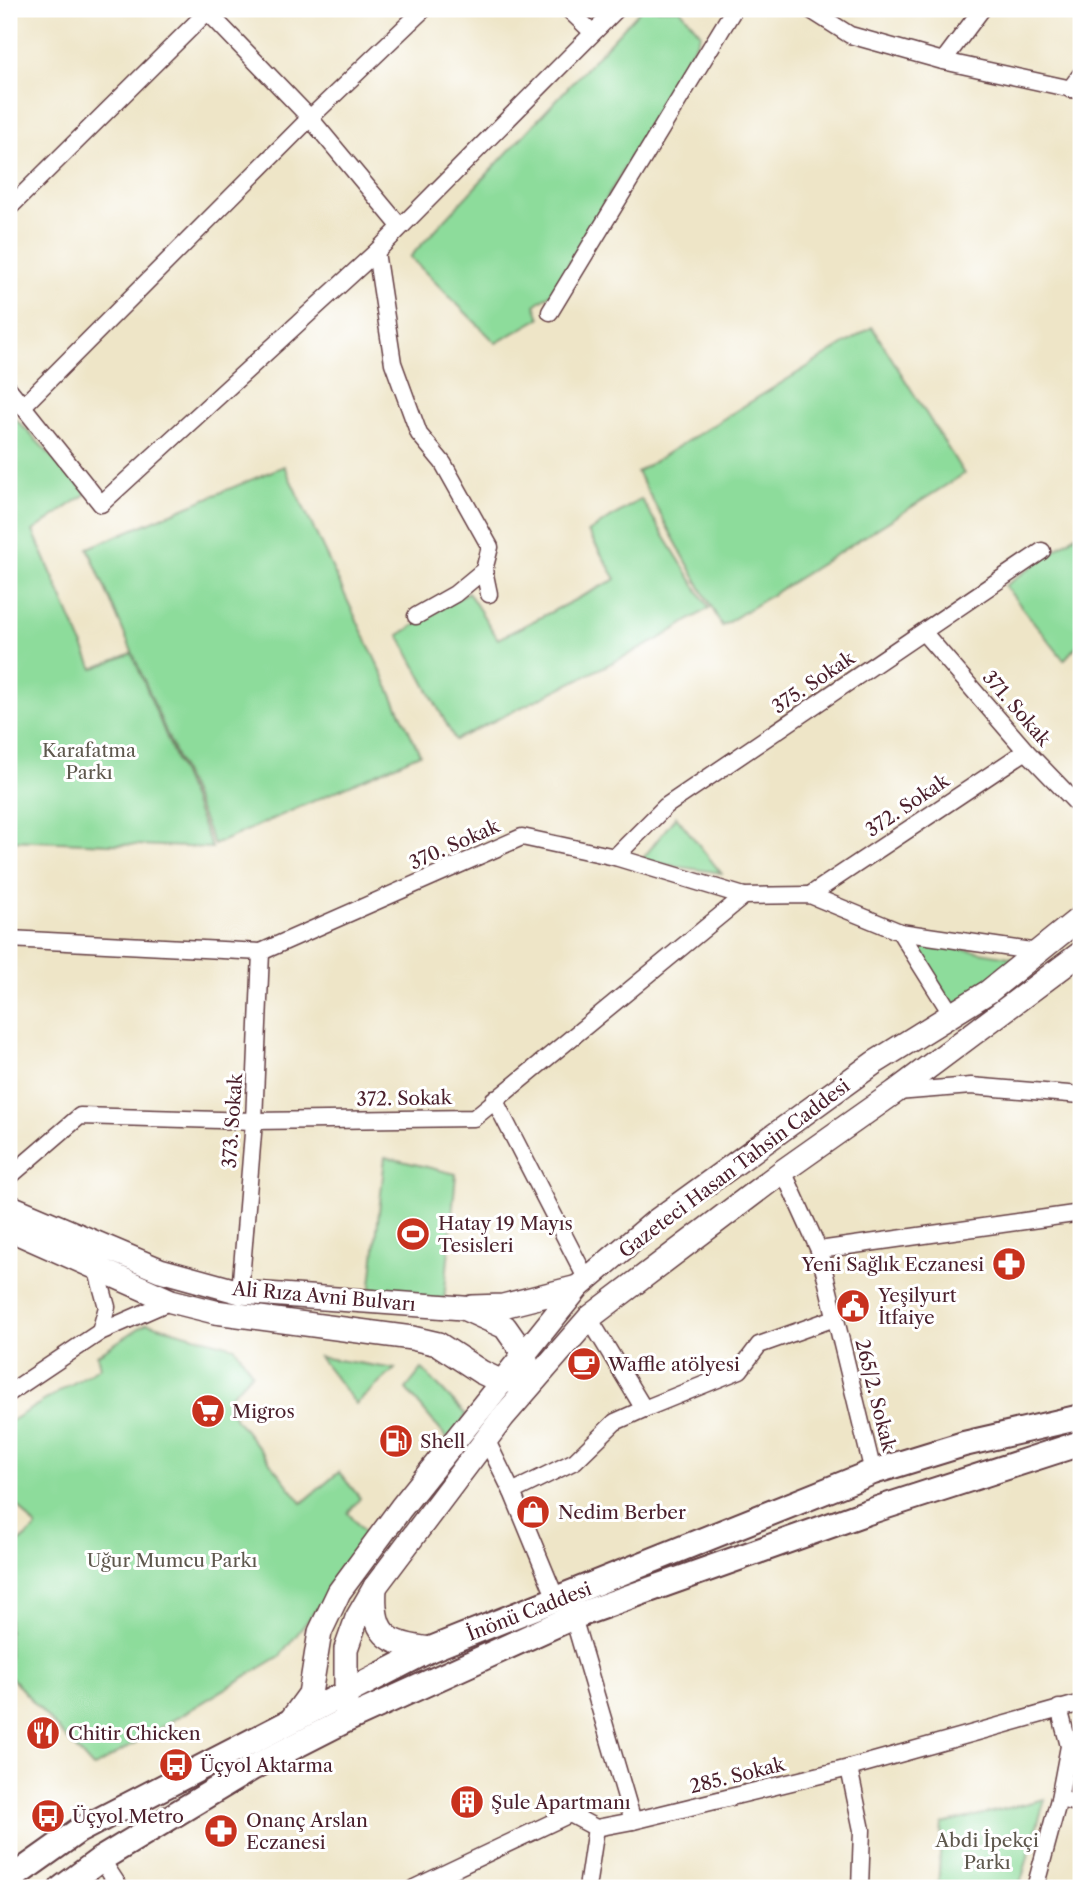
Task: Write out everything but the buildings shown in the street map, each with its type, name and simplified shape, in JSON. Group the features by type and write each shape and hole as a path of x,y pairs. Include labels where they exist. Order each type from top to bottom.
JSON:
{"main road":[{"name":"Gazeteci Hasan Tahsin Caddesi","path":"491,1377 524,1354 583,1283 656,1221 874,1063 988,992 1081,917"},
{"name":"Gazeteci Hasan Tahsin Caddesi","path":"344,1721 337,1695 346,1649 357,1618 375,1587 486,1438 532,1381 589,1318 783,1171 895,1093 1081,953"},
{"name":"Ali Rıza Avni Bulvarı","path":"9,1206 160,1270 240,1292 463,1308 505,1327 524,1354 532,1381"},
{"name":"Ali Rıza Avni Bulvarı","path":"9,1230 97,1271 171,1301 215,1312 438,1344 491,1377"},
{"path":"463,1308 503,1306 583,1283"},
{"path":"291,1720 310,1694 320,1632 339,1592 481,1407 484,1391 491,1377 532,1381"},
{"name":"İnönü Caddesi","path":"62,1888 101,1859 253,1768 565,1609 873,1472 964,1444 1081,1417"},
{"name":"İnönü Caddesi","path":"9,1880 78,1831 337,1695 431,1649 565,1609 1081,1443"},
{"path":"375,1587 374,1613 383,1634 400,1646 431,1649"},
{"path":"317,1663 337,1695"}],"street":[{"path":"24,405 310,118 424,9"},
{"path":"568,9 592,32"},
{"path":"9,389 101,505 376,252 399,225 617,9"},
{"path":"550,312 734,9"},
{"path":"808,9 850,35 943,61 1075,90 1081,74"},
{"path":"943,61 982,9"},
{"path":"9,208 208,10 310,118 399,225"},
{"path":"376,252 393,363 419,434 443,463 490,547 484,570 489,593"},
{"name":"375. Sokak","path":"615,857 666,806 1042,551"},
{"path":"416,616 455,594 484,570"},
{"name":"371. Sokak","path":"924,633 1026,751 1081,808"},
{"name":"372. Sokak","path":"810,895 1026,751"},
{"name":"370. Sokak","path":"9,939 261,952 522,837 615,857 744,896 810,895 900,932 1038,952"},
{"name":"372. Sokak","path":"9,1177 80,1116 254,1121 474,1118 744,896"},
{"path":"900,932 952,1015"},
{"name":"373. Sokak","path":"240,1292 254,1121 261,952"},
{"path":"895,1093 971,1086 1081,1095"},
{"path":"494,1099 583,1283"},
{"name":"265/2. Sokak","path":"783,1171 819,1250 873,1472"},
{"path":"819,1250 1081,1213"},
{"path":"97,1271 107,1307 100,1332"},
{"path":"9,1393 100,1332 171,1301"},
{"path":"589,1318 644,1409"},
{"path":"512,1492 575,1461 615,1422 740,1370 759,1345 835,1318"},
{"path":"486,1438 565,1609 634,1821"},
{"name":"285. Sokak","path":"596,1828 849,1768 1081,1703"},
{"path":"1035,1888 1059,1799 1069,1746 1059,1709"},
{"path":"849,1768 862,1830 860,1888"},
{"path":"1059,1799 1081,1804"},
{"path":"414,1888 570,1814 596,1828 587,1888"},
{"path":"101,1859 120,1888"}],"green space":[{"path":"641,9 680,9 701,34 554,291 535,305 540,318 496,343 410,257"},
{"path":"872,327 964,474 722,626 637,472"},
{"name":"Karafatma Parkı","path":"9,412 87,493 33,531 93,669 132,653 212,848 9,840"},
{"path":"284,466 420,754 214,845 88,548"},
{"path":"641,499 709,608 656,641 455,740 399,635 468,592 498,639 616,579 588,532"},
{"path":"1076,535 1081,564 1081,641 1064,660 1005,586"},
{"path":"676,816 721,873 641,861"},
{"path":"910,940 1027,960 957,1012"},
{"name":"Hatay 19 Mayıs Tesisleri","path":"385,1157 456,1174 444,1301 370,1294"},
{"name":"Uğur Mumcu Parkı","path":"147,1323 235,1347 252,1373 229,1397 232,1414 302,1503 339,1472 360,1498 348,1513 371,1540 280,1656 93,1768 9,1675 9,1552 36,1528 9,1494 9,1422 100,1367 97,1355"},
{"path":"319,1357 395,1369 356,1404"},
{"path":"422,1369 466,1415 450,1442 406,1389"},
{"name":"Abdi İpekçi Parkı","path":"1045,1799 1019,1888 938,1888 942,1824"}],"place":[{"name":"Hatay 19 Mayıs Tesisleri","path":"413,1234"},
{"name":"Yeni Sağlık Eczanesi","path":"1009,1264"},
{"name":"Yeşilyurt İtfaiye","path":"853,1306"},
{"name":"Waffle atölyesi","path":"584,1364"},
{"name":"Migros","path":"208,1411"},
{"name":"Shell","path":"396,1441"},
{"name":"Nedim Berber","path":"533,1512"},
{"name":"Chitir Chicken","path":"43,1733"},
{"name":"Üçyol Aktarma","path":"176,1765"},
{"name":"Şule Apartmanı","path":"467,1802"},
{"name":"Üçyol Metro","path":"48,1816"},
{"name":"Onanç Arslan Eczanesi","path":"221,1831"}]}
